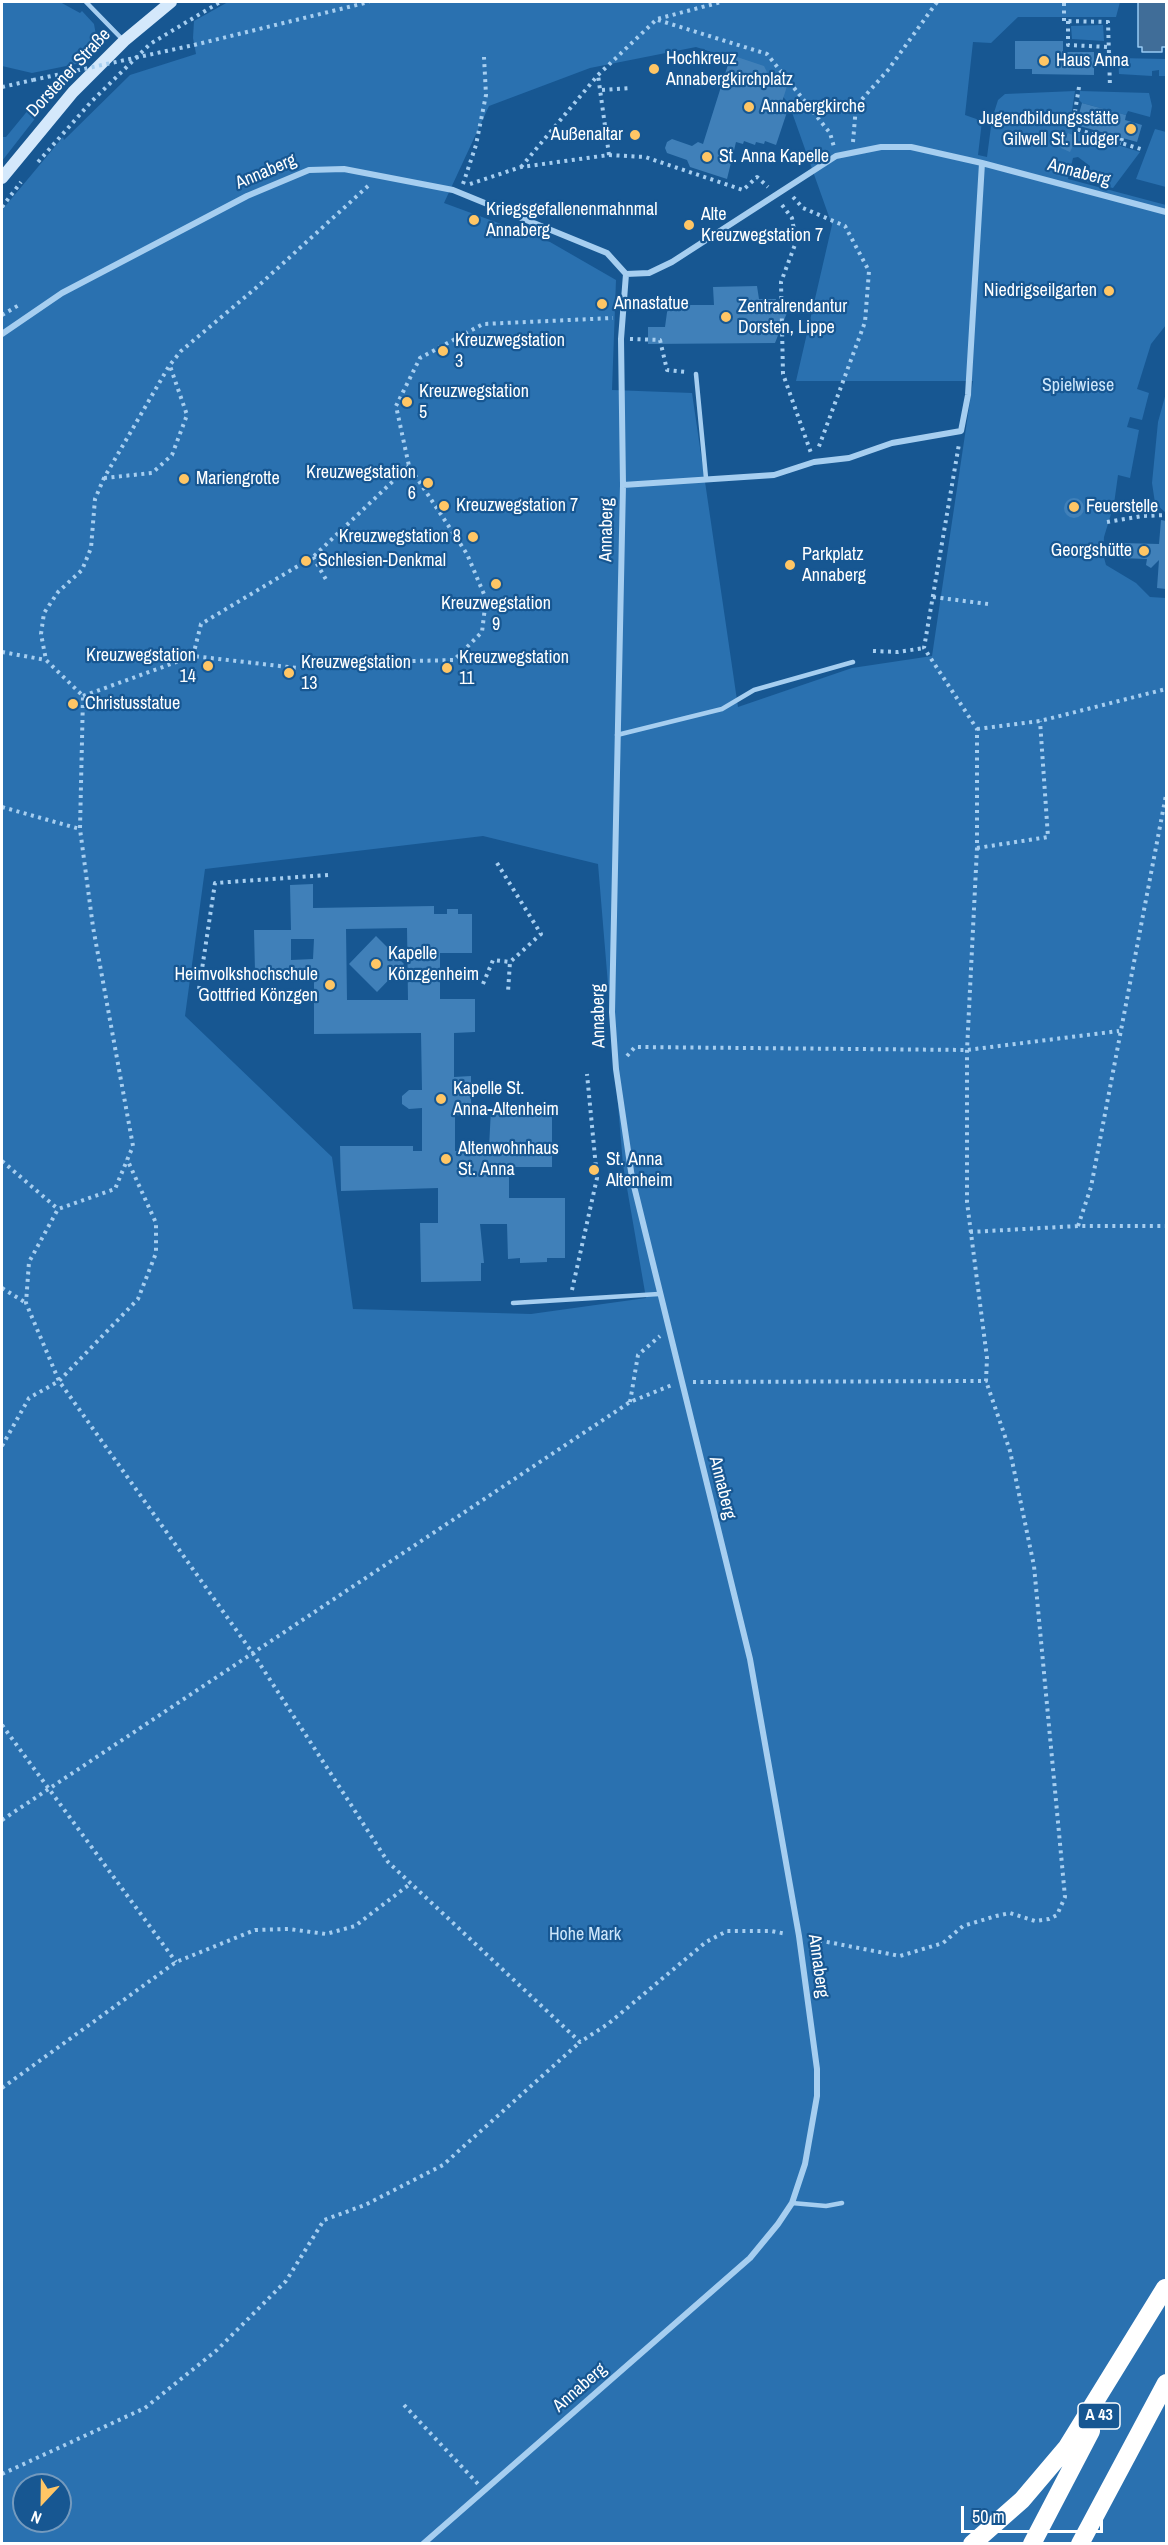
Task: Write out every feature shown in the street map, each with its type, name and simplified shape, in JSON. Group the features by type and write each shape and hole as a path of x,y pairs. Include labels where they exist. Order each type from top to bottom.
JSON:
{"highway":[{"path":"972,2544 1022,2500 1068,2447 1166,2287"},
{"name":"A 43","path":"1032,2544 1166,2287"},
{"name":"A 43","path":"1080,2544 1167,2382"}],"main road":[{"name":"Dorstener Straße","path":"2,178 73,92 123,41 171,2"}],"street":[{"name":"Annaberg","path":"626,274 649,273 672,262 836,156 896,145 982,163 1167,212"},
{"path":"623,485 774,475 814,462 849,458 892,443 961,431 968,395 982,163"},
{"name":"Annaberg","path":"2,334 62,293 278,181 309,170 344,170 453,190 607,253 626,274 621,339 623,485 612,1012 616,1069 632,1178 680,1382 750,1659 799,1936 817,2069 817,2096 805,2164 792,2203 750,2258 423,2544"}],"lane":[{"path":"86,2 123,41"},
{"path":"696,374 706,478"},
{"path":"617,735 722,709 754,690 853,662"},
{"path":"513,1302 659,1294"},
{"path":"792,2203 826,2206 842,2203"}],"path":[{"path":"32,168 91,102 150,44 220,2"},
{"path":"2,87 194,45 369,2"},
{"path":"521,167 598,75 657,20 721,2"},
{"path":"852,152 856,106 888,70 937,2"},
{"path":"1064,3 1064,21 1108,22 1110,87"},
{"path":"657,20 767,54 831,133 836,156"},
{"path":"1068,21 1068,45 1109,47"},
{"path":"484,57 486,95 476,145 462,187 521,167 609,155 645,157 743,190 758,177 776,196 792,218 796,242 781,282 783,374 814,462"},
{"path":"598,75 602,90 609,155"},
{"path":"1079,87 1073,124 1076,129 1122,141 1144,150"},
{"path":"602,90 630,88"},
{"path":"46,660 41,634 44,613 58,592 82,570 91,548 95,499 104,478 169,366 181,351 257,287 380,175"},
{"path":"2,207 26,176"},
{"path":"785,187 803,208 845,226 868,271 865,322 814,462"},
{"path":"83,696 193,656 297,668 370,662 454,660 482,632 486,599 467,554 409,466 396,406 420,358 483,324 622,318"},
{"path":"621,339 660,340 667,370 696,374"},
{"path":"104,478 152,473 172,455 187,415 169,366"},
{"path":"2,2474 145,2408 217,2350 285,2281 324,2220 365,2205 443,2165 580,2042 608,2024 706,1942 727,1931 771,1931 900,1956 943,1943 963,1926 996,1916 1010,1913 1035,1921 1058,1915 1065,1897 1034,1566 1010,1451 986,1381 987,1358 970,1232 967,1050 977,848 977,729 924,648 961,431"},
{"path":"193,656 201,624 313,557 409,466"},
{"path":"1107,522 1167,515"},
{"path":"313,557 328,583"},
{"path":"933,597 988,604"},
{"path":"873,651 898,652 924,648"},
{"path":"2,652 46,660 83,696 80,829 93,927 132,1146 115,1189 58,1209 29,1262 26,1303 59,1381 254,1654 388,1862 580,2042"},
{"path":"977,729 1040,721 1167,689"},
{"path":"977,848 1048,837 1040,721"},
{"path":"1078,1226 1091,1187 1119,1031 1167,795"},
{"path":"2,807 80,829"},
{"path":"498,863 541,934 510,962 508,992"},
{"path":"199,989 215,883 328,875"},
{"path":"483,984 493,960 510,962"},
{"path":"616,1069 635,1047 967,1050 1119,1031"},
{"path":"570,1299 597,1178 587,1074"},
{"path":"2,1446 29,1398 59,1381 138,1299 156,1253 156,1223 127,1159"},
{"path":"2,1161 58,1209"},
{"path":"970,1232 1078,1226 1167,1226"},
{"path":"2,1288 26,1303"},
{"path":"630,1402 638,1355 669,1328"},
{"path":"2,1820 47,1787 254,1654 630,1402 680,1382 986,1381"},
{"path":"2,1725 176,1962"},
{"path":"2,2088 176,1962 255,1930 289,1929 326,1934 355,1926 410,1884"},
{"path":"404,2405 484,2491"}],"green space":[{"path":"2,2 60,2 80,13 82,11 94,24 98,46 94,55 81,59 81,63 32,73 2,66"},
{"name":"Hohe Mark","path":"228,2 1120,2 1116,17 1018,17 991,43 973,42 965,115 982,121 978,155 987,157 992,119 998,100 1005,94 1075,91 1070,124 1073,131 1140,152 1113,188 1087,182 1090,166 1078,157 1073,158 1068,179 1166,205 1166,325 1151,344 1137,389 1149,393 1142,420 1130,417 1127,427 1139,430 1130,478 1118,475 1114,504 1104,537 1103,554 1106,565 1136,583 1150,597 1166,598 1166,2543 2,2543 2,210 63,137 64,140 130,75 196,54 193,38 194,21","holes":["696,47 760,68 789,104 832,225 796,381 973,381 932,656 852,668 738,707 692,393 612,390 616,280 550,242 444,203 489,106 590,68","483,836 598,864 623,1165 646,1298 531,1314 353,1309 332,1157 185,1016 205,869"]},
{"path":"1103,25 1104,41 1072,39 1071,26"},
{"path":"1118,58 1166,59 1166,76 1159,76 1159,70 1152,71 1152,76 1119,74"},
{"path":"1080,91 1149,93 1152,106 1150,117 1128,111 1126,115 1082,103 1079,100"},
{"path":"43,92 51,98 2,161 2,137 6,137"},
{"path":"1155,129 1166,132 1166,187 1136,179"},
{"path":"1166,393 1166,513 1155,503 1152,483 1158,422"}],"shaded area":[{"path":"1138,2 1166,2 1166,47 1162,47 1162,52 1142,52 1142,47 1138,47"}],"building":[{"name":"Haus Anna","path":"1015,41 1063,41 1063,52 1094,52 1094,75 1032,74 1032,69 1015,69"},
{"name":"Annabergkirche","path":"731,55 764,66 769,76 788,83 782,102 787,112 776,145 765,141 764,144 756,142 755,145 744,141 743,144 736,142 727,179 690,167 687,160 667,153 665,148 667,142 672,139 692,146 698,142 703,144"},
{"path":"1082,103 1126,115 1125,120 1142,125 1137,142 1076,125"},
{"path":"1068,133 1077,137 1070,152 1061,148"},
{"name":"Zentralrendantur Dorsten, Lippe","path":"757,286 759,299 776,299 776,306 790,305 775,343 648,344 648,327 665,327 668,305 714,305 713,287"},
{"name":"Feuerstelle","path":"1074,498 1081,501 1084,508 1081,515 1074,518 1067,515 1064,508 1067,501"},
{"name":"Georgshütte","path":"1161,520 1166,521 1166,589 1157,588 1159,560 1151,568 1146,565 1147,559 1120,558 1121,543 1159,544"},
{"path":"313,884 313,908 434,906 434,914 447,914 447,909 458,909 458,914 472,914 472,953 440,953 440,999 475,999 475,1032 454,1033 454,1077 471,1076 471,1116 455,1115 455,1151 492,1151 489,1148 491,1109 552,1109 552,1167 509,1167 509,1198 565,1198 565,1258 547,1258 547,1262 520,1263 520,1258 508,1259 507,1224 480,1224 484,1263 481,1263 481,1281 421,1282 420,1223 438,1223 438,1188 341,1191 340,1146 413,1146 413,1151 422,1151 422,1108 409,1109 402,1104 402,1096 409,1090 422,1090 421,1033 314,1034 314,970 255,971 254,930 291,930 290,885","holes":["407,928 408,1000 347,1000 346,929","291,939 314,939 313,959 291,960"]},
{"name":"Kapelle Könzgenheim","path":"376,936 404,964 377,992 349,964"}],"place":[{"name":"Haus Anna","path":"1044,61"},
{"name":"Hochkreuz Annabergkirchplatz","path":"654,69"},
{"name":"Annabergkirche","path":"749,107"},
{"name":"Jugendbildungsstätte Gilwell St. Ludger","path":"1131,129"},
{"name":"Außenaltar","path":"635,135"},
{"name":"St. Anna Kapelle","path":"707,157"},
{"name":"Kriegsgefallenenmahnmal Annaberg","path":"474,220"},
{"name":"Alte Kreuzwegstation 7","path":"689,225"},
{"name":"Niedrigseilgarten","path":"1109,291"},
{"name":"Annastatue","path":"602,304"},
{"name":"Zentralrendantur Dorsten, Lippe","path":"726,317"},
{"name":"Kreuzwegstation 3","path":"443,351"},
{"name":"Kreuzwegstation 5","path":"407,402"},
{"name":"Mariengrotte","path":"184,479"},
{"name":"Kreuzwegstation 6","path":"428,483"},
{"name":"Kreuzwegstation 7","path":"444,506"},
{"name":"Feuerstelle","path":"1074,507"},
{"name":"Kreuzwegstation 8","path":"473,537"},
{"name":"Georgshütte","path":"1144,551"},
{"name":"Schlesien-Denkmal","path":"306,561"},
{"name":"Parkplatz Annaberg","path":"790,565"},
{"name":"Kreuzwegstation 9","path":"496,584"},
{"name":"Kreuzwegstation 14","path":"208,666"},
{"name":"Kreuzwegstation 11","path":"447,668"},
{"name":"Kreuzwegstation 13","path":"289,673"},
{"name":"Christusstatue","path":"73,704"},
{"name":"Kapelle Könzgenheim","path":"376,964"},
{"name":"Heimvolkshochschule Gottfried Könzgen","path":"330,985"},
{"name":"Kapelle St. Anna-Altenheim","path":"441,1099"},
{"name":"Altenwohnhaus St. Anna","path":"446,1159"},
{"name":"St. Anna Altenheim","path":"594,1170"}],"park label":[{"name":"Spielwiese","path":"1078,386"}]}
